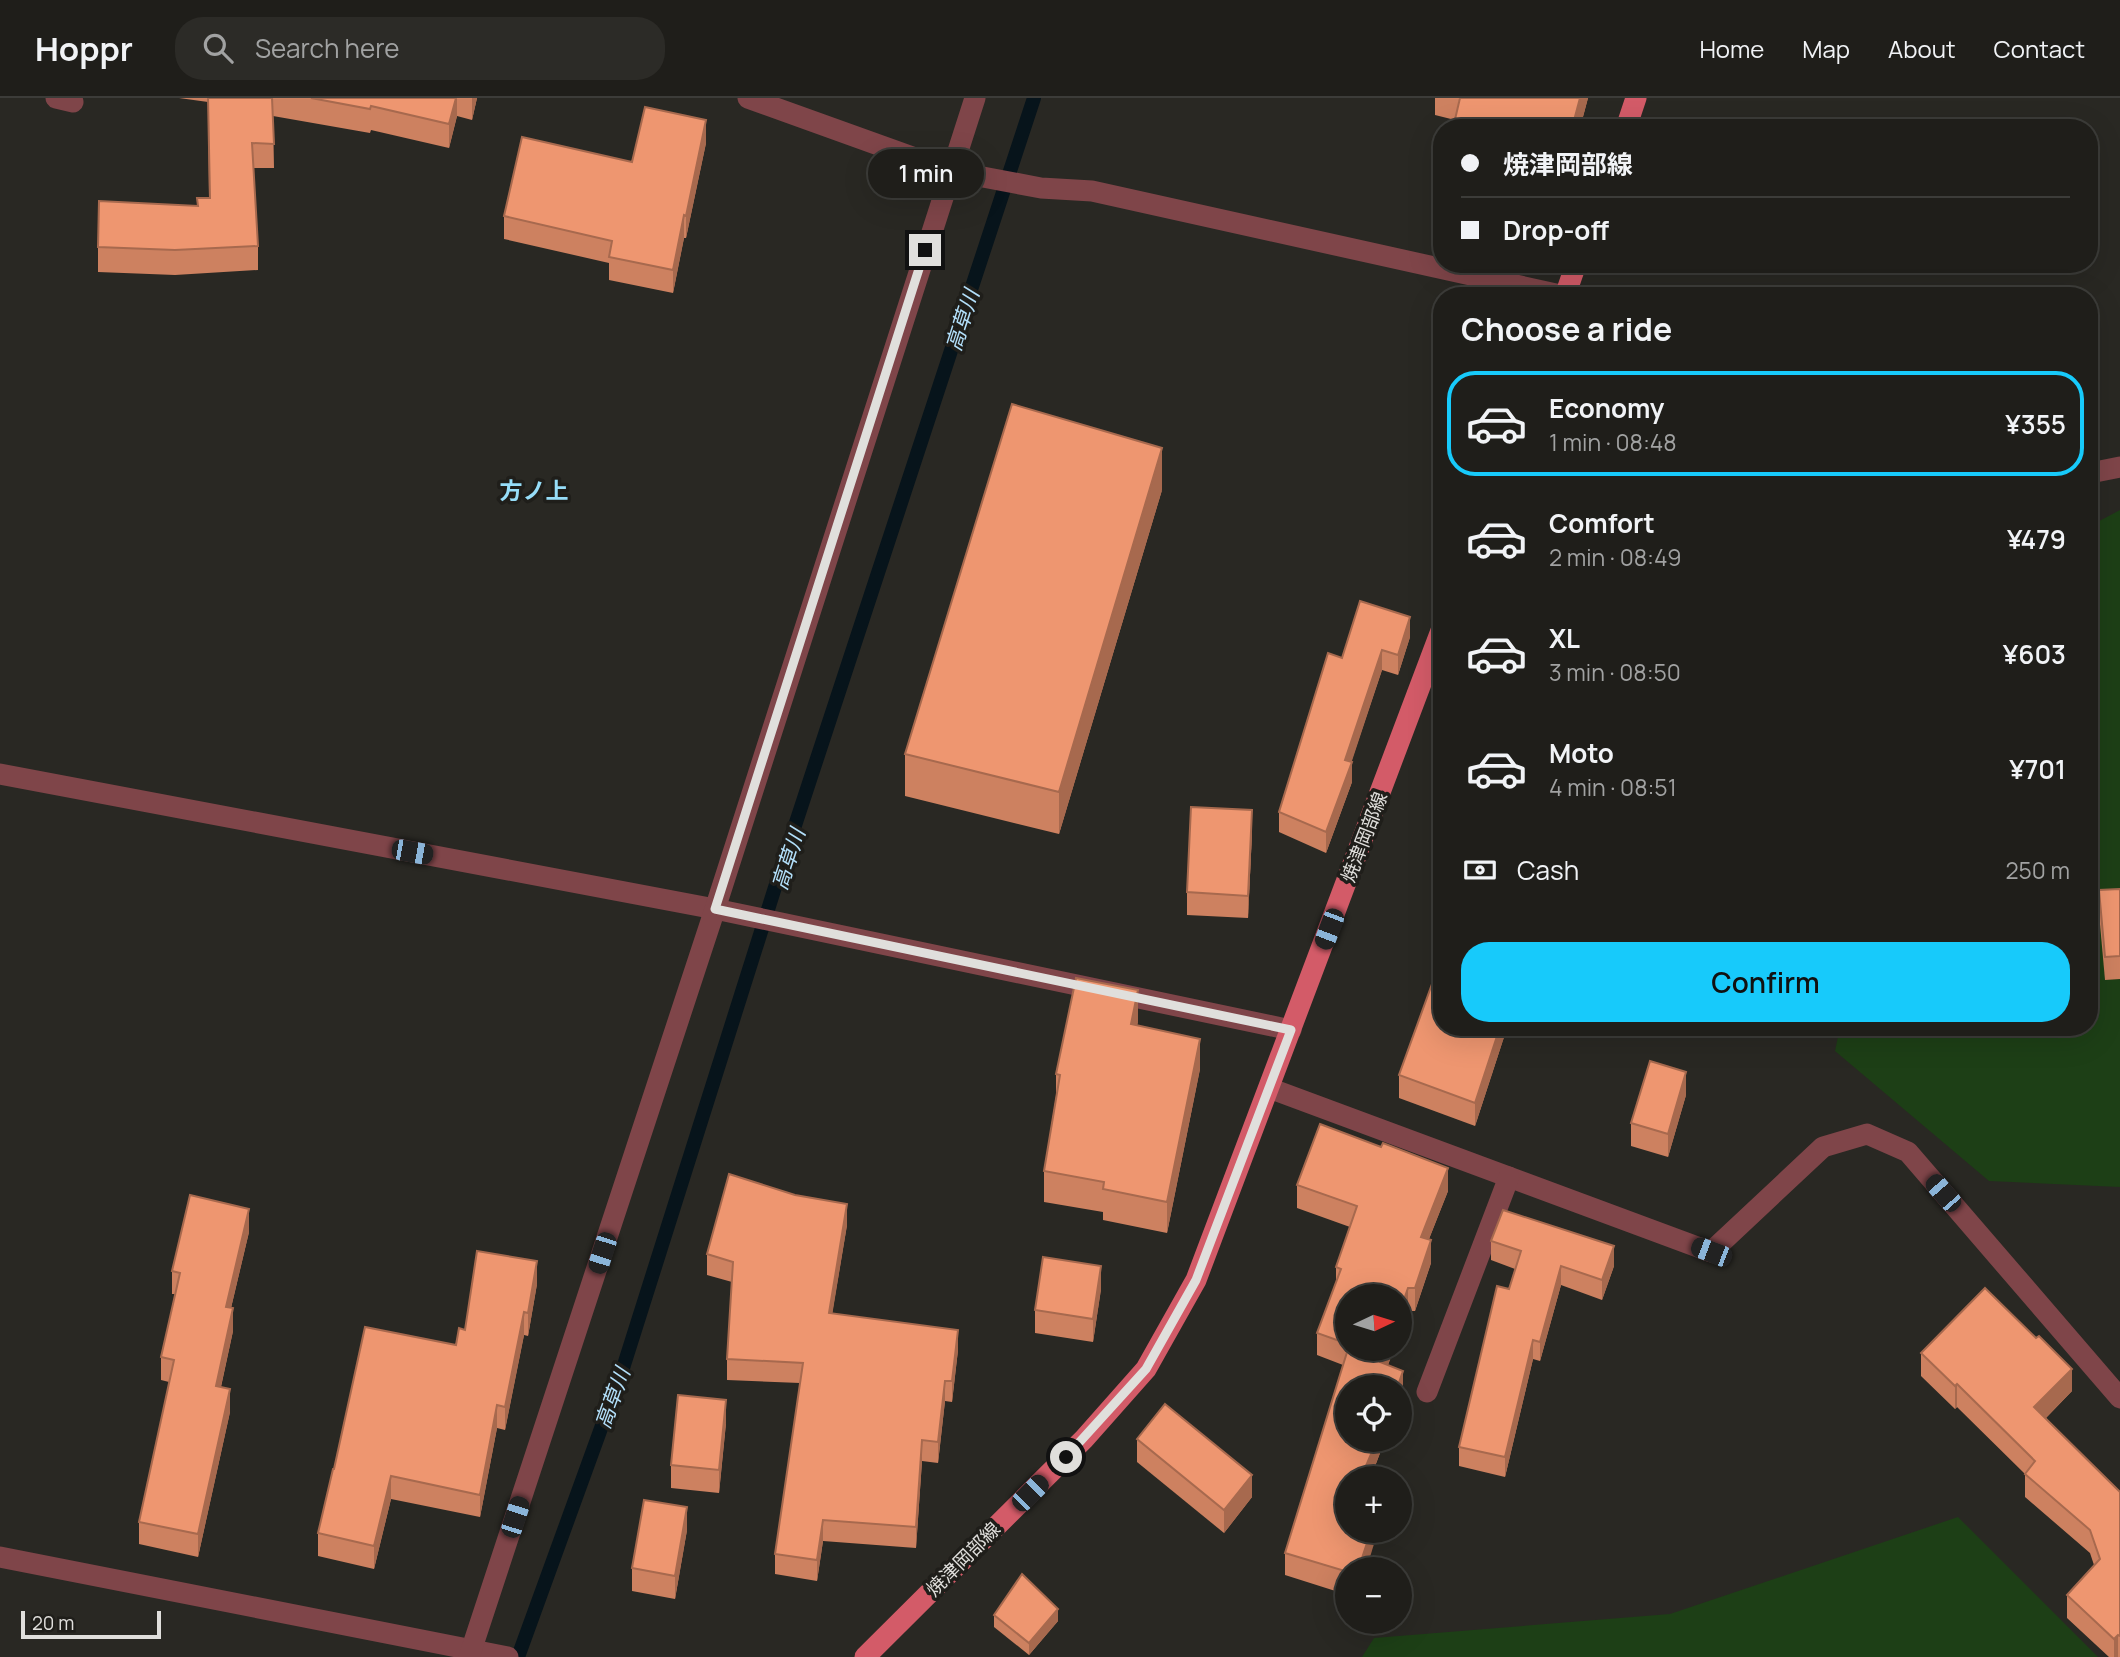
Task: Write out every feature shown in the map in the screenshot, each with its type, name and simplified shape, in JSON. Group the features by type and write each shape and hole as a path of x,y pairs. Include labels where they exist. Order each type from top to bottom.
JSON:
{"main road":[{"path":"1629,119 1636,98"},
{"name":"焼津岡部線","path":"865,1657 1084,1438 1146,1369 1196,1280 1433,652"}],"street":[{"path":"748,98 951,171 1041,188 1091,191 1433,267"},
{"path":"470,1653 724,911 975,98"},
{"path":"1461,273 1524,287"},
{"path":"2098,471 2120,467"},
{"path":"0,774 802,926 1291,1030"},
{"path":"1269,1088 1711,1252 1823,1147 1867,1134 1908,1152 2120,1398"},
{"path":"1427,1392 1509,1177"},
{"path":"0,1557 470,1653 501,1656"}],"green space":[{"path":"2120,510 2120,1187 1989,1181 1835,1051 1838,1036 2098,1036 2098,522"},
{"path":"1958,1517 2098,1657 1362,1657 1374,1638 1670,1614"}],"building":[{"path":"208,98 272,98 274,144 252,143 258,246 175,250 98,247 99,201 198,206 197,198 210,198"},
{"path":"311,98 456,98 449,124 371,106 370,109"},
{"path":"1460,98 1580,98 1574,119 1455,119"},
{"path":"645,107 706,120 673,270 609,257 612,241 504,216 522,137 632,162"},
{"path":"1012,404 1162,448 1059,792 905,754"},
{"path":"1360,601 1410,617 1398,655 1382,650 1345,760 1352,762 1326,832 1279,812 1328,653 1342,658"},
{"path":"1191,807 1252,810 1248,896 1187,892"},
{"path":"2120,889 2120,956 2105,957 2099,890"},
{"path":"1076,978 1138,990 1131,1024 1200,1039 1167,1202 1103,1189 1104,1182 1044,1171 1060,1075 1056,1074"},
{"path":"1432,984 1433,1036 1497,1036 1475,1103 1399,1075"},
{"path":"1650,1061 1686,1072 1668,1134 1631,1123"},
{"path":"1320,1124 1381,1147 1383,1143 1448,1168 1421,1237 1431,1240 1415,1288 1412,1288 1412,1284 1335,1284 1341,1269 1336,1267 1357,1206 1297,1185"},
{"path":"729,1174 795,1195 847,1204 829,1313 958,1330 952,1381 945,1381 938,1442 922,1440 916,1527 823,1520 817,1560 775,1554 803,1363 727,1359 733,1262 707,1254"},
{"path":"190,1195 249,1209 226,1307 233,1308 216,1386 230,1389 198,1534 139,1522 174,1360 161,1357 180,1273 172,1271"},
{"path":"1503,1210 1614,1246 1602,1280 1561,1266 1540,1342 1533,1340 1505,1457 1459,1447 1497,1286 1509,1289 1521,1251 1491,1241"},
{"path":"477,1251 537,1261 528,1313 524,1312 505,1407 497,1405 480,1495 391,1476 374,1546 318,1533 365,1327 456,1345 459,1328 465,1330"},
{"path":"1043,1257 1101,1266 1093,1319 1035,1310"},
{"path":"1335,1285 1335,1339 1317,1333"},
{"path":"1985,1288 2072,1369 2034,1407 2120,1492 2120,1636 2114,1639 2067,1595 2100,1559 2090,1530 2025,1474 2035,1461 1957,1384 1955,1386 1921,1353"},
{"path":"1344,1362 1380,1362 1403,1371 1402,1375 1340,1375"},
{"path":"1335,1391 1335,1452 1372,1452 1366,1466 1335,1466 1335,1543 1367,1543 1362,1557 1335,1557 1335,1568 1285,1553"},
{"path":"678,1395 726,1400 719,1470 671,1465"},
{"path":"1165,1404 1252,1475 1224,1510 1137,1439"},
{"path":"644,1500 687,1507 675,1576 632,1568"},
{"path":"1022,1574 1058,1609 1029,1643 994,1615"}],"waterway":[{"name":"高草川","path":"518,1657 624,1365 783,862 1034,98"}],"district":[{"name":"方ノ上","path":"534,490"}],"route":[{"path":"925,250 715,909 1291,1030 1196,1280 1146,1369 1066,1457"}]}
